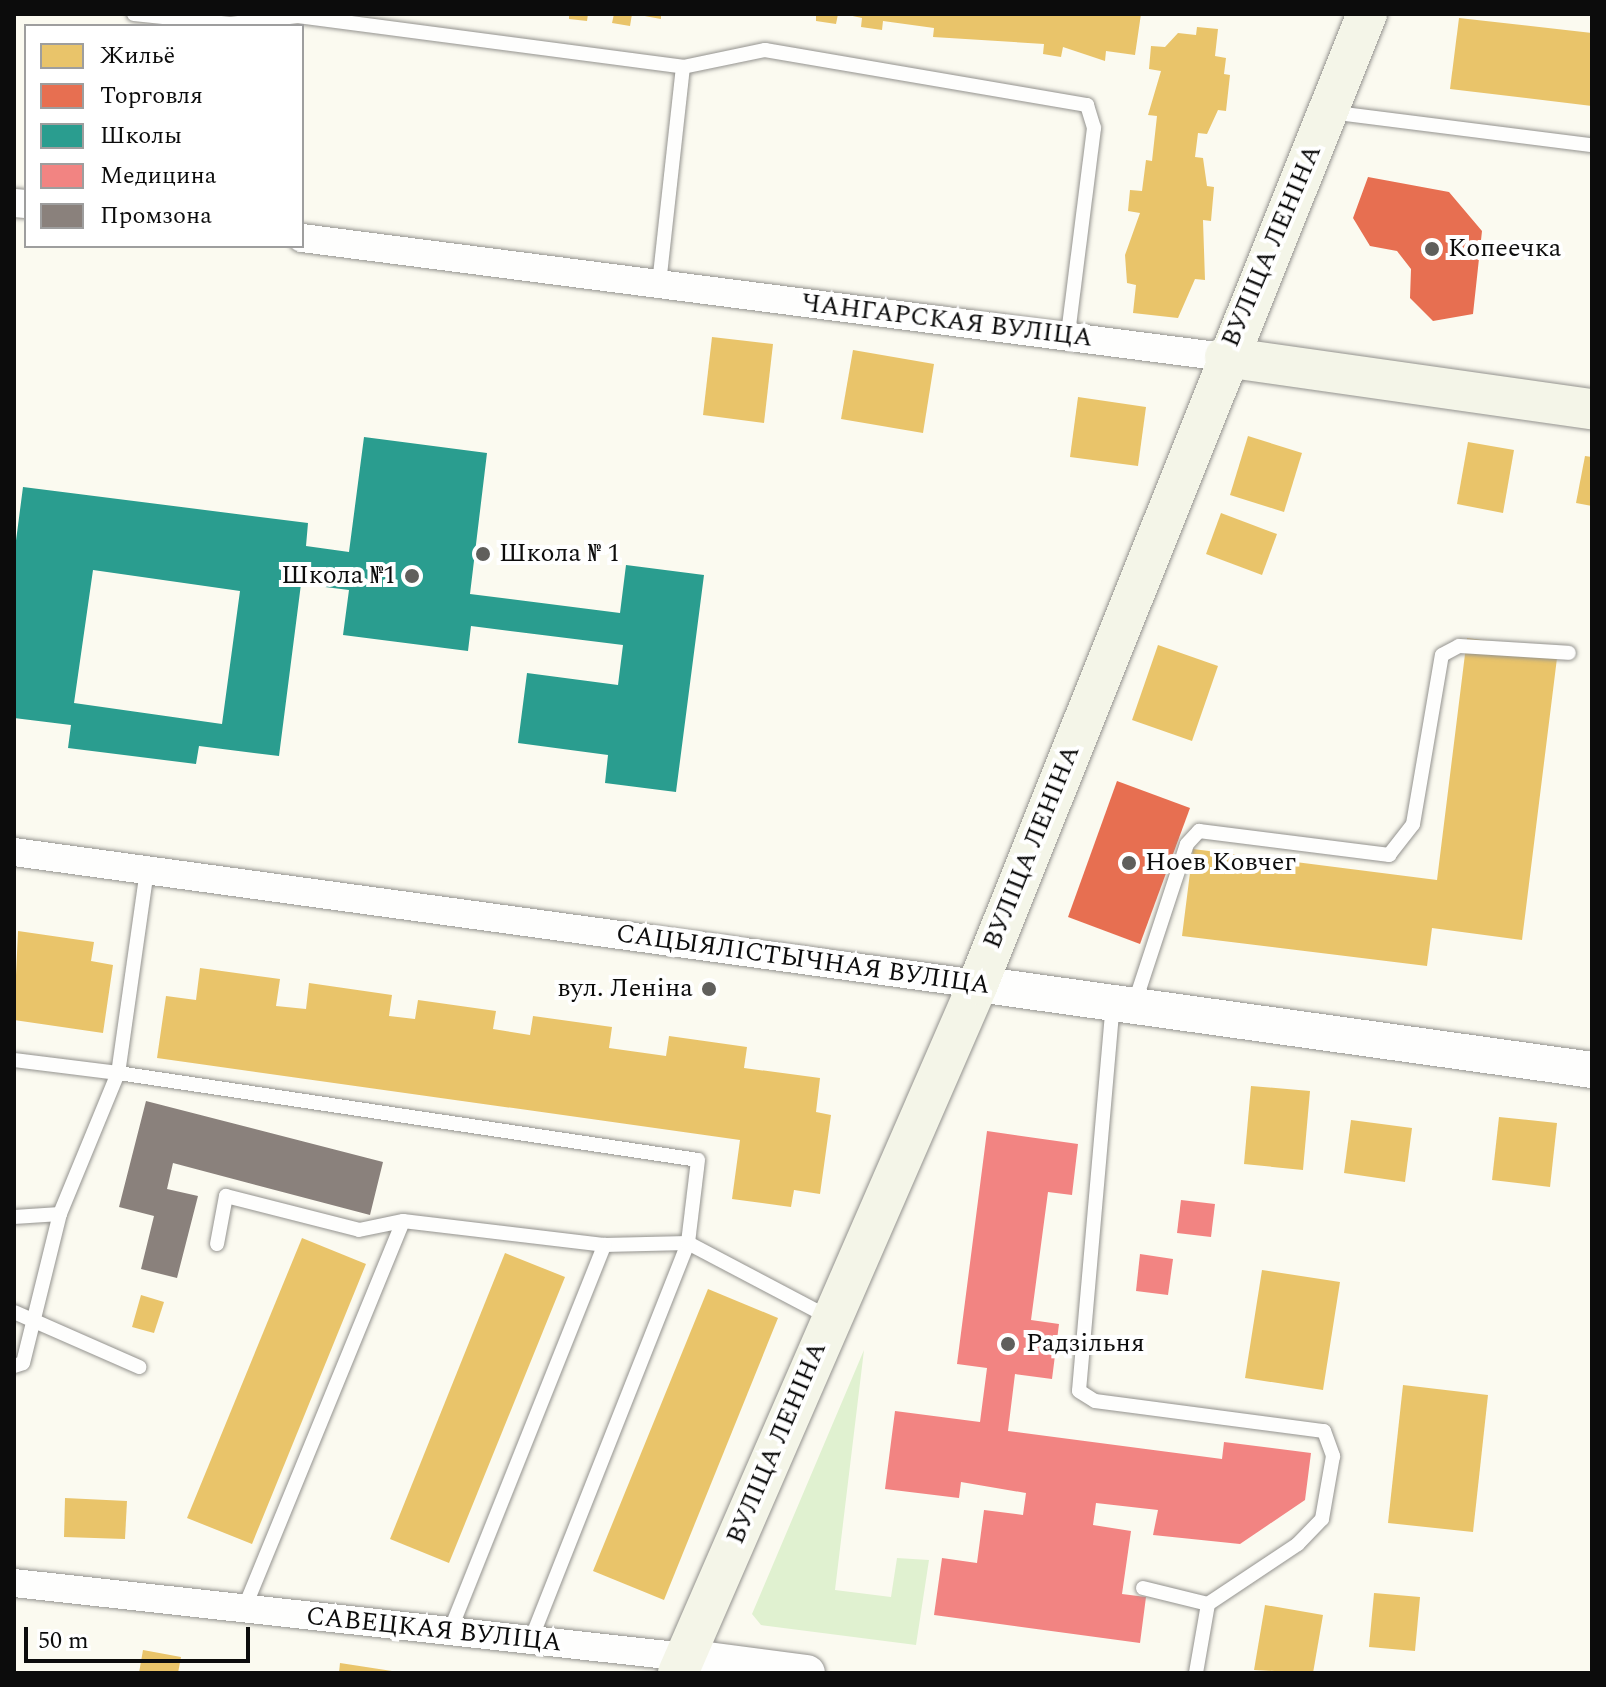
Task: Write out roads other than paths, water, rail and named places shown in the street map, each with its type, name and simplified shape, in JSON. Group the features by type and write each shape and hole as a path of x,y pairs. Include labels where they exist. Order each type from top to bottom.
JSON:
{"main road":[{"name":"ВУЛІЦА ЛЕНІНА","path":"682,1665 830,1318 978,984 1225,357 1367,14"},
{"name":"ЧАНГАРСКАЯ ВУЛІЦА","path":"1225,357 1592,409"}],"street":[{"name":"ЧАНГАРСКАЯ ВУЛІЦА","path":"304,238 1225,357"},
{"name":"САЦЫЯЛІСТЫЧНАЯ ВУЛІЦА","path":"14,852 1592,1070"},
{"name":"САВЕЦКАЯ ВУЛІЦА","path":"14,1583 531,1640 682,1665 807,1673"}],"lane":[{"path":"134,14 221,24"},
{"path":"238,24 298,16 683,67 765,50 1087,105 1094,128 1068,335"},
{"path":"659,284 683,67"},
{"path":"1329,112 1592,145"},
{"path":"1196,1673 1208,1604 1298,1544 1322,1519 1333,1456 1324,1431 1095,1401 1079,1391 1123,1004 1187,844 1199,831 1389,855 1413,824 1442,655 1459,646 1569,653"},
{"path":"14,1366 23,1363 60,1214 118,1073 147,870"},
{"path":"14,1060 698,1160 688,1243 531,1640"},
{"path":"217,1244 226,1196 359,1230 403,1221 604,1245 688,1243 830,1318"},
{"path":"14,1217 60,1214"},
{"path":"244,1609 403,1221"},
{"path":"450,1631 604,1245"},
{"path":"14,1312 139,1367"},
{"path":"1143,1588 1208,1604"}],"place":[{"name":"Копеечка","path":"1432,249"},
{"name":"Школа № 1","path":"483,554"},
{"name":"Школа №1","path":"412,576"},
{"name":"Ноев Ковчег","path":"1129,863"},
{"name":"вул. Леніна","path":"709,989"},
{"name":"Радзільня","path":"1008,1344"}]}
